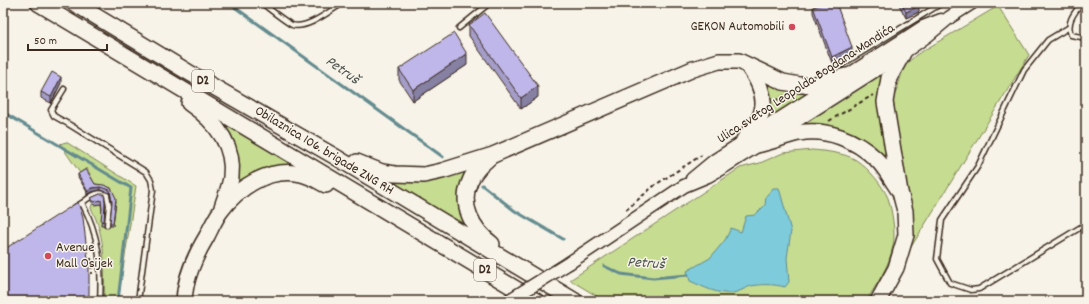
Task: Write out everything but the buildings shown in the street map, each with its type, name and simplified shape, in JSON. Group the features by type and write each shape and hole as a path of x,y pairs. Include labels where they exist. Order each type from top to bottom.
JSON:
{"highway":[{"name":"Obilaznica 106. brigade ZNG RH","path":"38,3 535,301"},
{"name":"Obilaznica 106. brigade ZNG RH","path":"74,3 188,72 334,156 575,301"},
{"path":"878,301 896,268 906,235 905,211 900,192 886,102 889,78 903,53"},
{"path":"334,156 349,159 382,172 424,175 442,171 493,155 693,69 709,63 728,60 739,61 783,82 793,84 812,85 846,76"},
{"path":"748,65 757,77 763,96 762,113 759,119 746,134 750,144 773,142 786,136 802,133 818,132 835,135 855,143 877,159 900,192"},
{"path":"158,74 172,92 198,109 215,125 223,136 230,152 231,178 220,212 196,254 189,272 184,301"},
{"path":"493,155 478,168 469,181 466,201 468,212 472,222 484,238 495,246 513,264"},
{"path":"220,212 245,187 265,176 276,174 300,174 348,194 361,196"}],"main road":[{"name":"Ulica svetog Leopolda Bogdana Mandića","path":"750,144 903,53 950,17 972,3"},
{"name":"Ulica svetog Leopolda Bogdana Mandića","path":"508,301 684,186 708,176 728,165 750,144 846,76 923,27 950,17"}],"lane":[{"path":"262,3 292,25 303,25 314,21 343,3"},
{"path":"269,8 273,3"},
{"path":"459,28 486,6 486,3"},
{"path":"828,73 942,3"},
{"path":"1082,3 1072,16 1068,28 1048,40 1024,70 978,166 942,220 937,259 950,282 971,290 979,288 1086,224"},
{"path":"1068,28 1071,35 1086,38"},
{"path":"64,89 51,110 54,116 146,172 151,180 153,190 138,301"},
{"path":"70,210 95,194 102,193 107,195 109,205 107,225"},
{"path":"82,203 90,217 96,237 101,265 100,301"}],"path":[{"path":"763,103 772,103 790,91 793,84"},
{"path":"623,213 645,192 705,153"},
{"path":"90,255 92,276"}],"green space":[{"path":"998,6 1029,55 908,252 910,200 894,118 892,93 896,93 904,66 916,55"},
{"path":"885,69 893,166 878,154 795,127"},
{"path":"765,77 817,90 763,127"},
{"path":"216,117 302,167 232,191"},
{"path":"66,142 136,186 118,301 104,301 104,253 100,230 91,208 92,204 97,202 94,183 87,168 80,173 60,144"},
{"path":"812,150 841,154 856,160 874,177 888,198 893,222 893,246 886,268 866,301 605,301 570,280 740,168 760,163 783,153"},
{"path":"469,170 459,190 459,200 464,220 469,229 379,174"}],"water":[{"path":"773,188 779,188 791,231 787,258 789,282 785,287 755,285 735,292 722,293 690,281 687,271 710,258 725,240 731,228 741,232 746,216 755,215 765,205 766,196"}],"waterway":[{"name":"Petruš","path":"229,3 443,157"},
{"path":"3,112 131,188 118,301"},
{"name":"Petruš","path":"482,185 515,211 563,239"},
{"name":"Petruš","path":"604,266 621,274 653,278 688,275"}],"place":[{"name":"GEKON Automobili","path":"792,27"},
{"name":"Avenue Mall Osijek","path":"48,256"}]}
